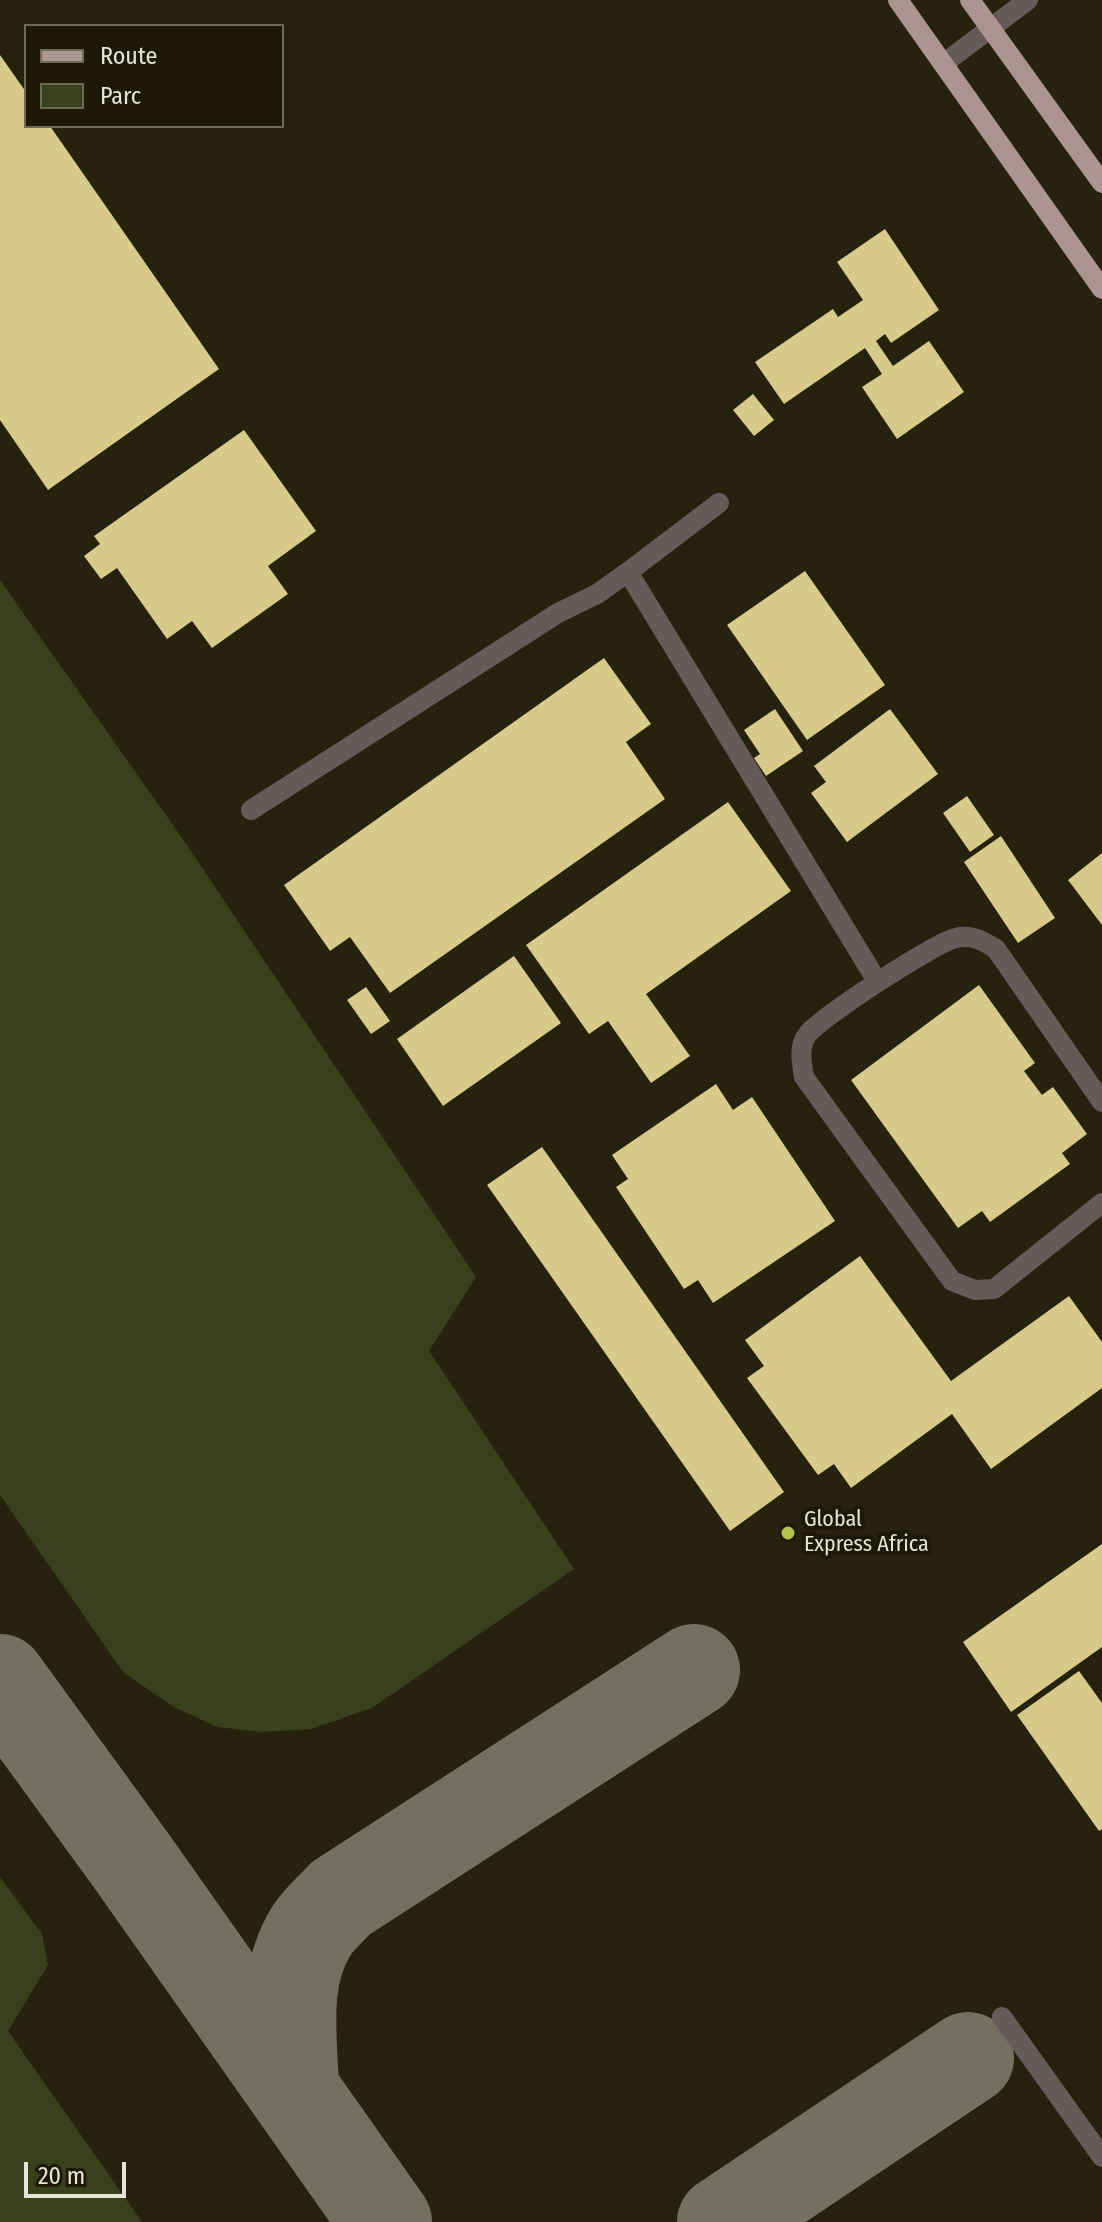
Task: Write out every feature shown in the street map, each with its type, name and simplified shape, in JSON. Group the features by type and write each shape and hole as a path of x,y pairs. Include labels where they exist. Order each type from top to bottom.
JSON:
{"main road":[{"path":"898,0 1102,289"},
{"path":"970,0 1102,183"}],"lane":[{"path":"943,64 1028,0"},
{"path":"251,810 558,613 597,594 719,503"},
{"path":"628,572 877,981"},
{"path":"1102,1102 996,949 979,938 955,938 877,981 807,1035 801,1051 804,1077 952,1281 975,1290 994,1289 1102,1203"},
{"path":"1002,2017 1102,2157"}],"green space":[{"path":"0,580 187,845 476,1277 429,1351 574,1569 372,1708 311,1729 261,1732 217,1727 172,1706 123,1672 0,1495"},
{"path":"0,1877 42,1934 48,1965 8,2031 142,2222 0,2222"}],"building":[{"path":"0,55 24,89 24,128 51,128 219,369 48,490 0,420"},
{"path":"885,229 939,310 891,343 885,334 876,341 893,366 929,341 964,392 897,439 862,387 882,374 865,348 784,404 755,362 833,309 838,317 863,300 837,262"},
{"path":"753,394 774,420 754,436 733,410"},
{"path":"244,430 316,531 268,566 288,594 212,648 192,621 167,639 117,568 101,579 84,556 100,544 94,536"},
{"path":"805,571 885,685 807,740 727,625"},
{"path":"604,658 651,724 626,742 665,799 390,993 350,937 330,951 284,885"},
{"path":"775,709 803,751 766,776 754,758 760,754 744,730"},
{"path":"890,709 938,774 847,842 811,793 826,782 814,766"},
{"path":"967,796 994,835 970,852 943,813"},
{"path":"728,802 791,891 646,994 690,1056 651,1083 608,1021 589,1034 526,945"},
{"path":"1001,836 1055,918 1018,943 964,862"},
{"path":"1102,853 1102,925 1068,880"},
{"path":"514,956 561,1023 443,1106 397,1039"},
{"path":"979,985 1035,1063 1024,1071 1042,1095 1053,1087 1087,1134 1062,1153 1070,1164 990,1222 982,1211 958,1228 851,1080"},
{"path":"366,987 390,1021 371,1034 347,1000"},
{"path":"716,1084 733,1110 752,1097 835,1221 713,1303 698,1280 684,1289 616,1187 628,1179 612,1155"},
{"path":"542,1147 784,1492 730,1531 487,1185"},
{"path":"860,1256 951,1381 1069,1296 1102,1342 1102,1388 991,1469 952,1414 851,1488 834,1464 818,1475 747,1378 764,1366 745,1340"},
{"path":"1102,1544 1102,1647 1011,1712 963,1642"},
{"path":"1079,1671 1102,1703 1102,1829 1099,1831 1017,1715"}],"taxiway":[{"path":"293,2087 290,2027 292,1986 302,1948 326,1913 341,1898 694,1670"},
{"path":"0,1680 386,2222"},
{"path":"723,2222 968,2058"}],"place":[{"name":"Global Express Africa","path":"788,1533"}]}
